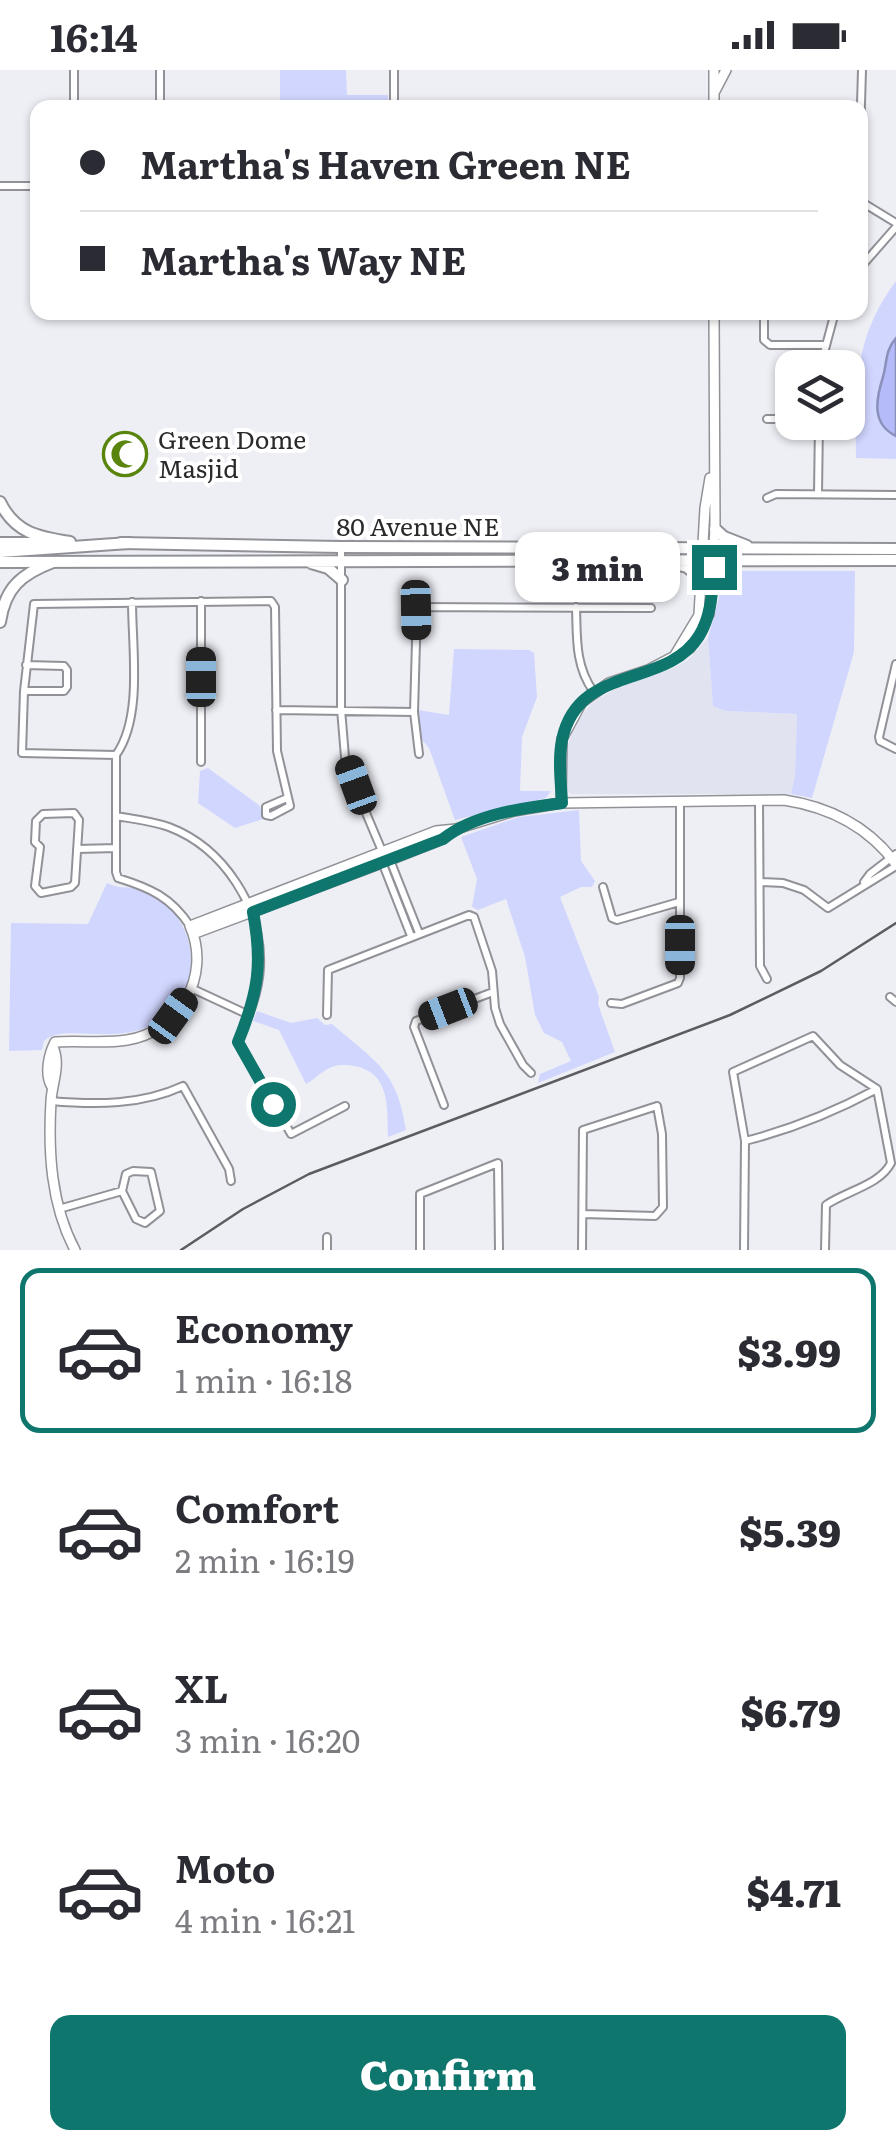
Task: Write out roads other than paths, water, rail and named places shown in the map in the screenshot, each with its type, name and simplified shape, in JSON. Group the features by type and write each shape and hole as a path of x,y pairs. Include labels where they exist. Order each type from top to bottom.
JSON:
{"main road":[{"path":"0,502 10,520 22,530 71,543"},
{"path":"715,528 732,542 758,549"},
{"name":"80 Avenue NE","path":"0,543 128,543 341,553 658,560 758,549 896,549"},
{"path":"0,552 128,543"},
{"name":"80 Avenue NE","path":"0,562 290,560 341,553 896,560"},
{"path":"290,560 328,568 342,580"},
{"path":"658,560 686,567 703,580"},
{"path":"0,622 2,606 13,585 23,575 53,562"}],"street":[{"path":"74,70 74,100"},
{"path":"160,70 160,100"},
{"path":"394,70 394,100"},
{"path":"714,70 714,100"},
{"path":"714,93 726,70"},
{"path":"861,100 862,70"},
{"path":"0,186 30,186"},
{"path":"868,206 896,225 868,258"},
{"path":"674,658 699,615 715,528 714,320"},
{"path":"764,320 764,340 770,346 824,345"},
{"path":"823,350 832,320"},
{"path":"767,419 775,419"},
{"path":"818,494 819,440"},
{"path":"562,803 562,740 572,715 593,691 690,648 709,614 705,508 714,457"},
{"path":"767,498 776,494 896,495"},
{"path":"341,553 341,709 345,757 415,934"},
{"path":"75,1250 59,1209 51,1173 50,1053 55,1042 124,1041 150,1034 173,1016 193,989 196,964 192,930 172,903 152,888 118,878 116,755 126,740 132,716 132,602"},
{"path":"201,602 201,762"},
{"path":"116,755 25,755 21,749 34,604 274,603 277,751 288,798"},
{"path":"419,754 414,712 417,607 651,608"},
{"path":"576,608 578,657 583,676 593,691"},
{"path":"896,664 879,736 880,741 896,749"},
{"path":"24,691 60,692 67,688 64,666 26,665"},
{"path":"276,710 414,712"},
{"path":"610,1003 622,1004 678,983 680,800"},
{"path":"251,908 436,831 562,803 759,800 808,804 841,816 873,838 895,860 870,874 864,884 828,908 804,890 760,882"},
{"path":"759,800 760,966 766,979"},
{"path":"78,816 77,849 75,883 41,893 35,886 39,817 78,816"},
{"path":"116,816 170,828 195,840 226,870 251,908 260,968 238,1042 291,1134 346,1106"},
{"path":"192,930 386,862 443,839 456,829"},
{"path":"77,849 116,848"},
{"path":"603,887 616,920 679,902"},
{"path":"327,1015 328,970 470,915 492,970 500,1024 523,1065 532,1073"},
{"path":"193,989 249,1015"},
{"path":"444,1104 414,1027 416,1021 493,992"},
{"path":"744,1250 745,1141 733,1072 813,1036 840,1065 877,1089 891,1158 889,1169 826,1206 825,1250"},
{"path":"51,1101 134,1102 156,1098 183,1086 229,1168 230,1182"},
{"path":"745,1141 786,1131 877,1089"},
{"path":"582,1250 583,1130 658,1106 663,1208 655,1216 583,1214"},
{"path":"420,1250 420,1194 498,1164 499,1250"},
{"path":"150,1172 160,1211 145,1223 136,1219 122,1191 126,1174 150,1172"},
{"path":"59,1209 122,1191"},
{"path":"326,1237 327,1250"}],"tram line":[{"path":"181,1250 243,1209 309,1174 730,1015 821,971 896,923"}],"place":[{"name":"Green Dome Masjid","path":"125,454"}]}
